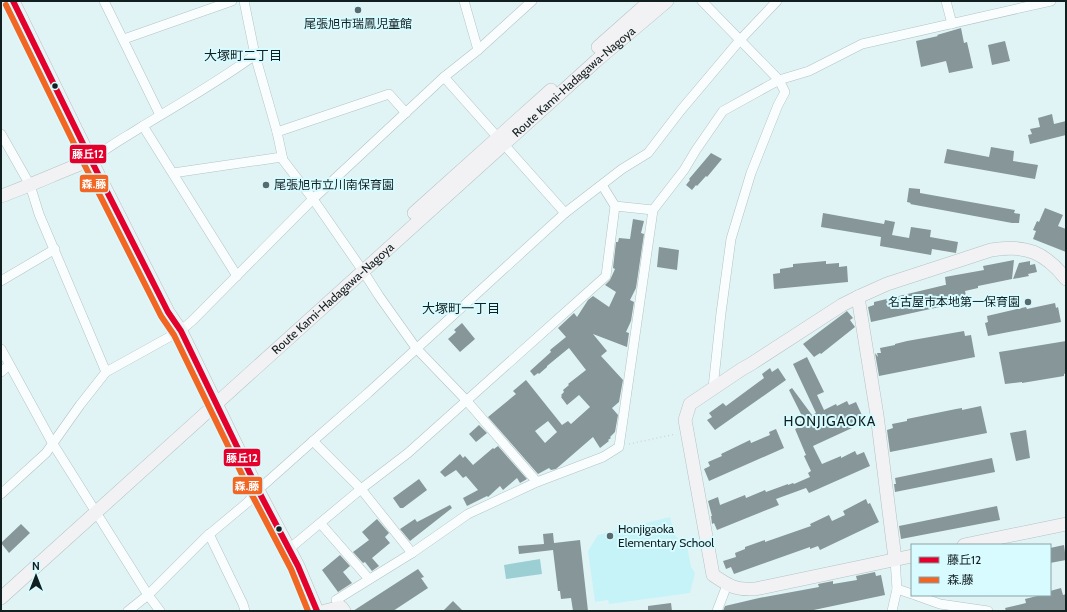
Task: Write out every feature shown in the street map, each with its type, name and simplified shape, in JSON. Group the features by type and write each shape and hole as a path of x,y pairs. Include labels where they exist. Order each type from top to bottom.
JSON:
{"main road":[{"path":"13,1 91,160 153,282 180,331 258,490 298,566 317,611"},
{"name":"Route Kami-Hadagawa-Nagoya","path":"1,588 94,509 214,401 501,141 650,1"},
{"name":"Route Kami-Hadagawa-Nagoya","path":"501,141 667,1"},
{"path":"1,196 91,160"},
{"path":"911,556 755,588 742,590 727,585 713,575 685,420 690,404 842,305 888,284 991,250 1006,247 1042,255 1056,267 1066,279"},
{"path":"858,297 877,415 895,559"},
{"name":"Route Kami-Hadagawa-Nagoya","path":"1,598 94,509"},
{"path":"969,544 1066,524"},
{"path":"325,611 342,609"}],"street":[{"path":"104,1 160,115"},
{"path":"124,39 232,1"},
{"path":"244,1 255,55 277,132 283,160 313,199 416,348 466,400 538,482"},
{"path":"464,1 478,50"},
{"path":"1,494 46,452 106,372 180,331 192,321 313,199 444,77 478,50 532,1"},
{"path":"702,1 779,80 785,92 778,105 751,173 731,239 713,388"},
{"path":"128,611 148,595 209,534 248,502 258,490 368,393 565,213 622,169 648,153 681,110 740,40 777,1"},
{"path":"946,1 952,24"},
{"path":"342,609 336,600 412,553 468,514 538,482 595,461 619,447 653,210 684,170 723,111 779,80 809,71 862,44 1051,1"},
{"path":"91,160 101,152 160,115 233,71 255,55"},
{"path":"444,77 565,213"},
{"path":"277,132 389,94 406,113"},
{"path":"143,126 237,276"},
{"path":"1,134 30,185 39,214 106,372"},
{"path":"173,173 282,157"},
{"path":"289,549 408,452 606,276 615,206 602,185"},
{"path":"615,206 653,210"},
{"path":"1,281 55,249"},
{"path":"1,349 52,444 148,595 160,611"},
{"path":"1,372 9,365"},
{"path":"313,441 361,489 412,553"},
{"path":"321,524 369,579"},
{"path":"209,534 245,611"},
{"path":"892,611 897,589 895,559"},
{"path":"717,611 727,585"},
{"path":"897,589 911,594"},
{"path":"918,596 940,604 988,611"}],"path":[{"path":"619,447 687,431"}],"shaded area":[{"path":"670,517 675,536 687,546 691,567 695,573 690,593 609,604 608,600 595,602 588,551 598,535"},
{"path":"540,559 542,574 506,579 504,565"}],"building":[{"path":"961,28 964,43 967,42 973,68 949,73 946,61 921,67 916,41 938,36 937,35"},
{"path":"1005,41 1010,61 992,65 988,45"},
{"path":"1052,114 1054,124 1066,121 1066,135 1030,144 1028,135 1032,134 1030,129 1040,127 1038,118"},
{"path":"991,147 1014,151 1013,161 1038,165 1035,179 944,163 947,149 989,157"},
{"path":"711,153 722,159 707,177 706,176 692,190 686,185 690,180 689,179"},
{"path":"909,188 920,189 920,193 1015,210 1014,213 1020,214 1019,223 1012,223 910,204 911,203 907,202"},
{"path":"1045,208 1063,215 1058,226 1066,229 1066,252 1033,239 1036,231 1033,230 1037,221 1039,222"},
{"path":"823,213 884,224 885,220 895,222 892,235 909,238 911,227 931,230 930,237 958,242 956,253 932,249 931,255 880,246 881,237 821,227"},
{"path":"633,219 644,221 641,233 644,234 636,288 630,300 634,302 631,321 626,332 629,333 627,347 593,334 607,351 601,356 623,380 619,402 612,408 618,415 615,432 608,440 609,441 600,448 593,437 556,469 551,470 549,468 538,474 488,417 516,394 513,391 526,380 562,425 568,421 571,424 590,407 579,395 567,405 561,397 564,392 563,390 569,385 568,384 586,370 569,348 539,374 538,373 534,376 530,371 551,352 550,350 566,337 558,328 574,313 577,317 588,300 593,296 609,307 616,292 605,285 610,280 615,269 613,268 616,242 618,242 619,238 630,239","holes":["548,421 557,432 545,443 535,431"]},
{"path":"659,247 679,250 677,270 657,267"},
{"path":"1014,260 1012,279 978,286 978,288 965,291 967,301 871,322 868,307 874,305 874,302 946,285 945,277 984,270 983,266"},
{"path":"826,261 826,264 839,263 839,267 847,266 848,282 774,289 773,274 780,273 780,269 793,267 793,264"},
{"path":"1030,261 1030,265 1035,264 1037,272 1028,274 1029,276 1013,279 1019,263"},
{"path":"1055,303 1056,308 1058,307 1061,322 988,336 985,323 988,322 987,316 1026,307 1027,309"},
{"path":"847,311 853,318 850,320 855,327 821,354 820,353 814,357 803,344"},
{"path":"462,323 475,339 460,352 448,339 456,332 454,330"},
{"path":"964,331 965,336 971,335 975,357 879,376 875,353 878,357 877,353 881,353 880,348 907,341"},
{"path":"1066,341 1066,373 1064,376 1022,383 1005,384 999,352"},
{"path":"807,357 824,392 817,395 824,410 836,404 837,406 847,401 849,405 856,402 865,422 813,446 822,464 841,456 841,458 855,451 857,455 864,452 870,466 809,493 806,488 776,499 779,505 717,530 714,523 712,524 712,516 708,501 718,497 720,505 745,495 746,498 765,490 766,492 788,484 794,484 810,477 808,473 811,471 804,456 806,455 795,429 801,426 800,422 804,420 789,390 792,388 812,415 816,413 793,364"},
{"path":"770,368 772,372 778,368 786,380 715,430 707,420 712,417 709,413 723,403 726,406 764,378 762,374"},
{"path":"981,406 987,433 890,452 887,430 893,428 892,424 907,421 907,419 956,409 962,408 962,410"},
{"path":"479,425 487,433 476,442 469,434"},
{"path":"776,429 784,448 709,481 704,469 710,466 708,462 750,440 751,443 770,435 769,432"},
{"path":"1026,430 1030,458 1016,461 1010,433"},
{"path":"498,446 527,479 520,483 517,478 503,490 500,486 488,497 487,496 467,506 463,498 478,490 466,476 463,478 456,470 445,477 440,472 460,454 463,458 465,456 473,465 493,448 494,449"},
{"path":"992,458 995,472 895,492 895,478"},
{"path":"419,479 427,490 403,508 400,508 393,498"},
{"path":"866,499 868,504 870,503 879,522 820,550 818,546 810,549 810,547 734,574 731,567 726,569 723,561 736,557 735,553 745,549 745,547 765,540 765,542 811,526 810,524 829,515 832,521 845,515 843,511"},
{"path":"450,505 452,508 410,541 400,529 415,519 417,522"},
{"path":"997,506 1000,520 901,539 899,526"},
{"path":"377,519 389,533 385,537 390,543 372,558 379,566 372,571 365,562 363,563 353,552 369,540 362,532"},
{"path":"21,524 30,533 9,553 1,543"},
{"path":"553,533 554,543 580,540 588,611 573,611 571,598 561,599 560,591 558,591 553,550 519,554 518,546 544,544 543,534"},
{"path":"1064,545 1066,560 1051,563 1051,548"},
{"path":"340,555 350,566 343,572 352,583 338,592 322,570"},
{"path":"418,569 424,577 421,578 428,588 393,611 353,611"},
{"path":"875,572 876,576 881,575 885,595 809,611 723,611 725,606 819,587 818,584 833,581 833,584 857,580 856,576"},
{"path":"1061,588 1063,595 1066,594 1066,610 1006,611 1005,608 1026,603 1025,599 1037,596 1051,596 1051,591"},
{"path":"453,601 463,611 443,611"},
{"path":"671,603 672,611 648,611 648,606"}],"transit line":[{"name":"藤丘12","path":"13,1 168,312 181,331 258,490 298,566 317,611"},
{"name":"森.藤","path":"6,5 84,164 161,316 174,335 251,493 291,569 308,611"}],"place":[{"name":"尾張旭市瑞鳳児童館","path":"358,10"},
{"name":"尾張旭市立川南保育園","path":"266,185"},
{"name":"名古屋市本地第一保育園","path":"1028,302"},
{"name":"Honjigaoka Elementary School","path":"610,536"}],"district":[{"name":"大塚町二丁目","path":"243,55"},
{"name":"大塚町一丁目","path":"461,308"},
{"name":"HONJIGAOKA","path":"830,421"}]}
